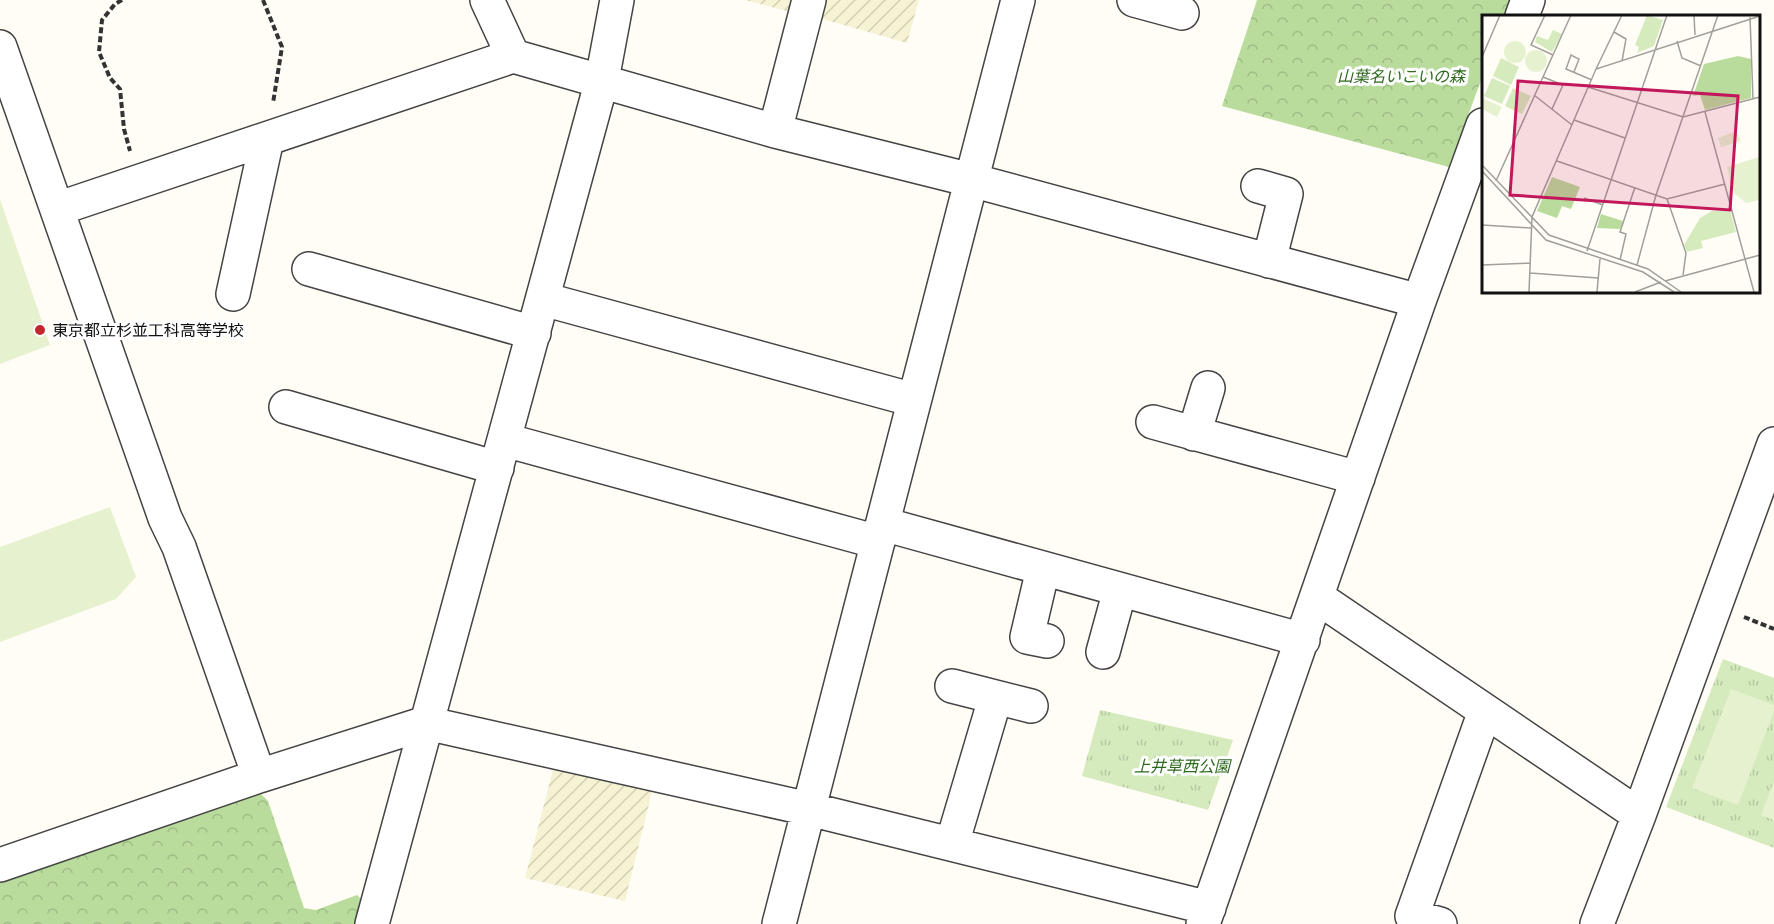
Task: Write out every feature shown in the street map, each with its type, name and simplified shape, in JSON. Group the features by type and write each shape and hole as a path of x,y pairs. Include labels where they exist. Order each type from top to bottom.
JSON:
{"street":[{"path":"487,0 513,56"},
{"path":"372,924 602,80 617,0"},
{"path":"775,131 809,0"},
{"path":"779,924 1018,0"},
{"path":"1134,0 1182,13"},
{"path":"1522,15 1528,0"},
{"path":"0,47 165,518 179,547 259,776"},
{"path":"57,209 513,56 775,131 971,180 1419,301"},
{"path":"0,865 259,776 426,723 809,809 952,844 1206,916 1419,301 1482,127"},
{"path":"233,294 267,139"},
{"path":"1257,186 1286,194 1269,261"},
{"path":"309,269 534,333"},
{"path":"543,299 914,400"},
{"path":"1194,434 1208,388"},
{"path":"286,407 1043,569 1303,640"},
{"path":"1153,422 1358,478"},
{"path":"1597,924 1774,444"},
{"path":"1043,569 1027,637 1047,641"},
{"path":"1103,652 1120,590"},
{"path":"1317,597 1639,815"},
{"path":"952,686 995,699 1031,706"},
{"path":"952,844 995,699"},
{"path":"1440,924 1412,916 1485,711"}],"path":[{"path":"122,0 115,4 102,20 99,52 110,78 120,89 124,129 139,183"},
{"path":"263,0 282,47 267,139"}],"shaded area":[{"path":"745,0 798,0 794,13"},
{"path":"823,0 919,0 907,43 819,18"},
{"path":"555,762 654,784 625,901 525,878"}],"green space":[{"name":"山葉名いこいの森","path":"1257,0 1511,0 1505,15 1482,15 1482,78 1449,167 1222,106"},
{"path":"0,199 50,345 0,364"},
{"path":"110,507 136,577 116,599 0,642 0,547"},
{"path":"1723,659 1774,678 1774,848 1666,807"},
{"path":"1731,689 1774,705 1774,711 1738,805 1692,788"},
{"name":"上井草西公園","path":"1100,710 1233,740 1208,810 1082,776"},
{"path":"1774,781 1774,820 1761,815"},
{"path":"260,793 268,801 304,908 316,910 357,895 363,901 357,924 0,924 0,880"}],"place":[{"name":"東京都立杉並工科高等学校","path":"40,330"}]}
